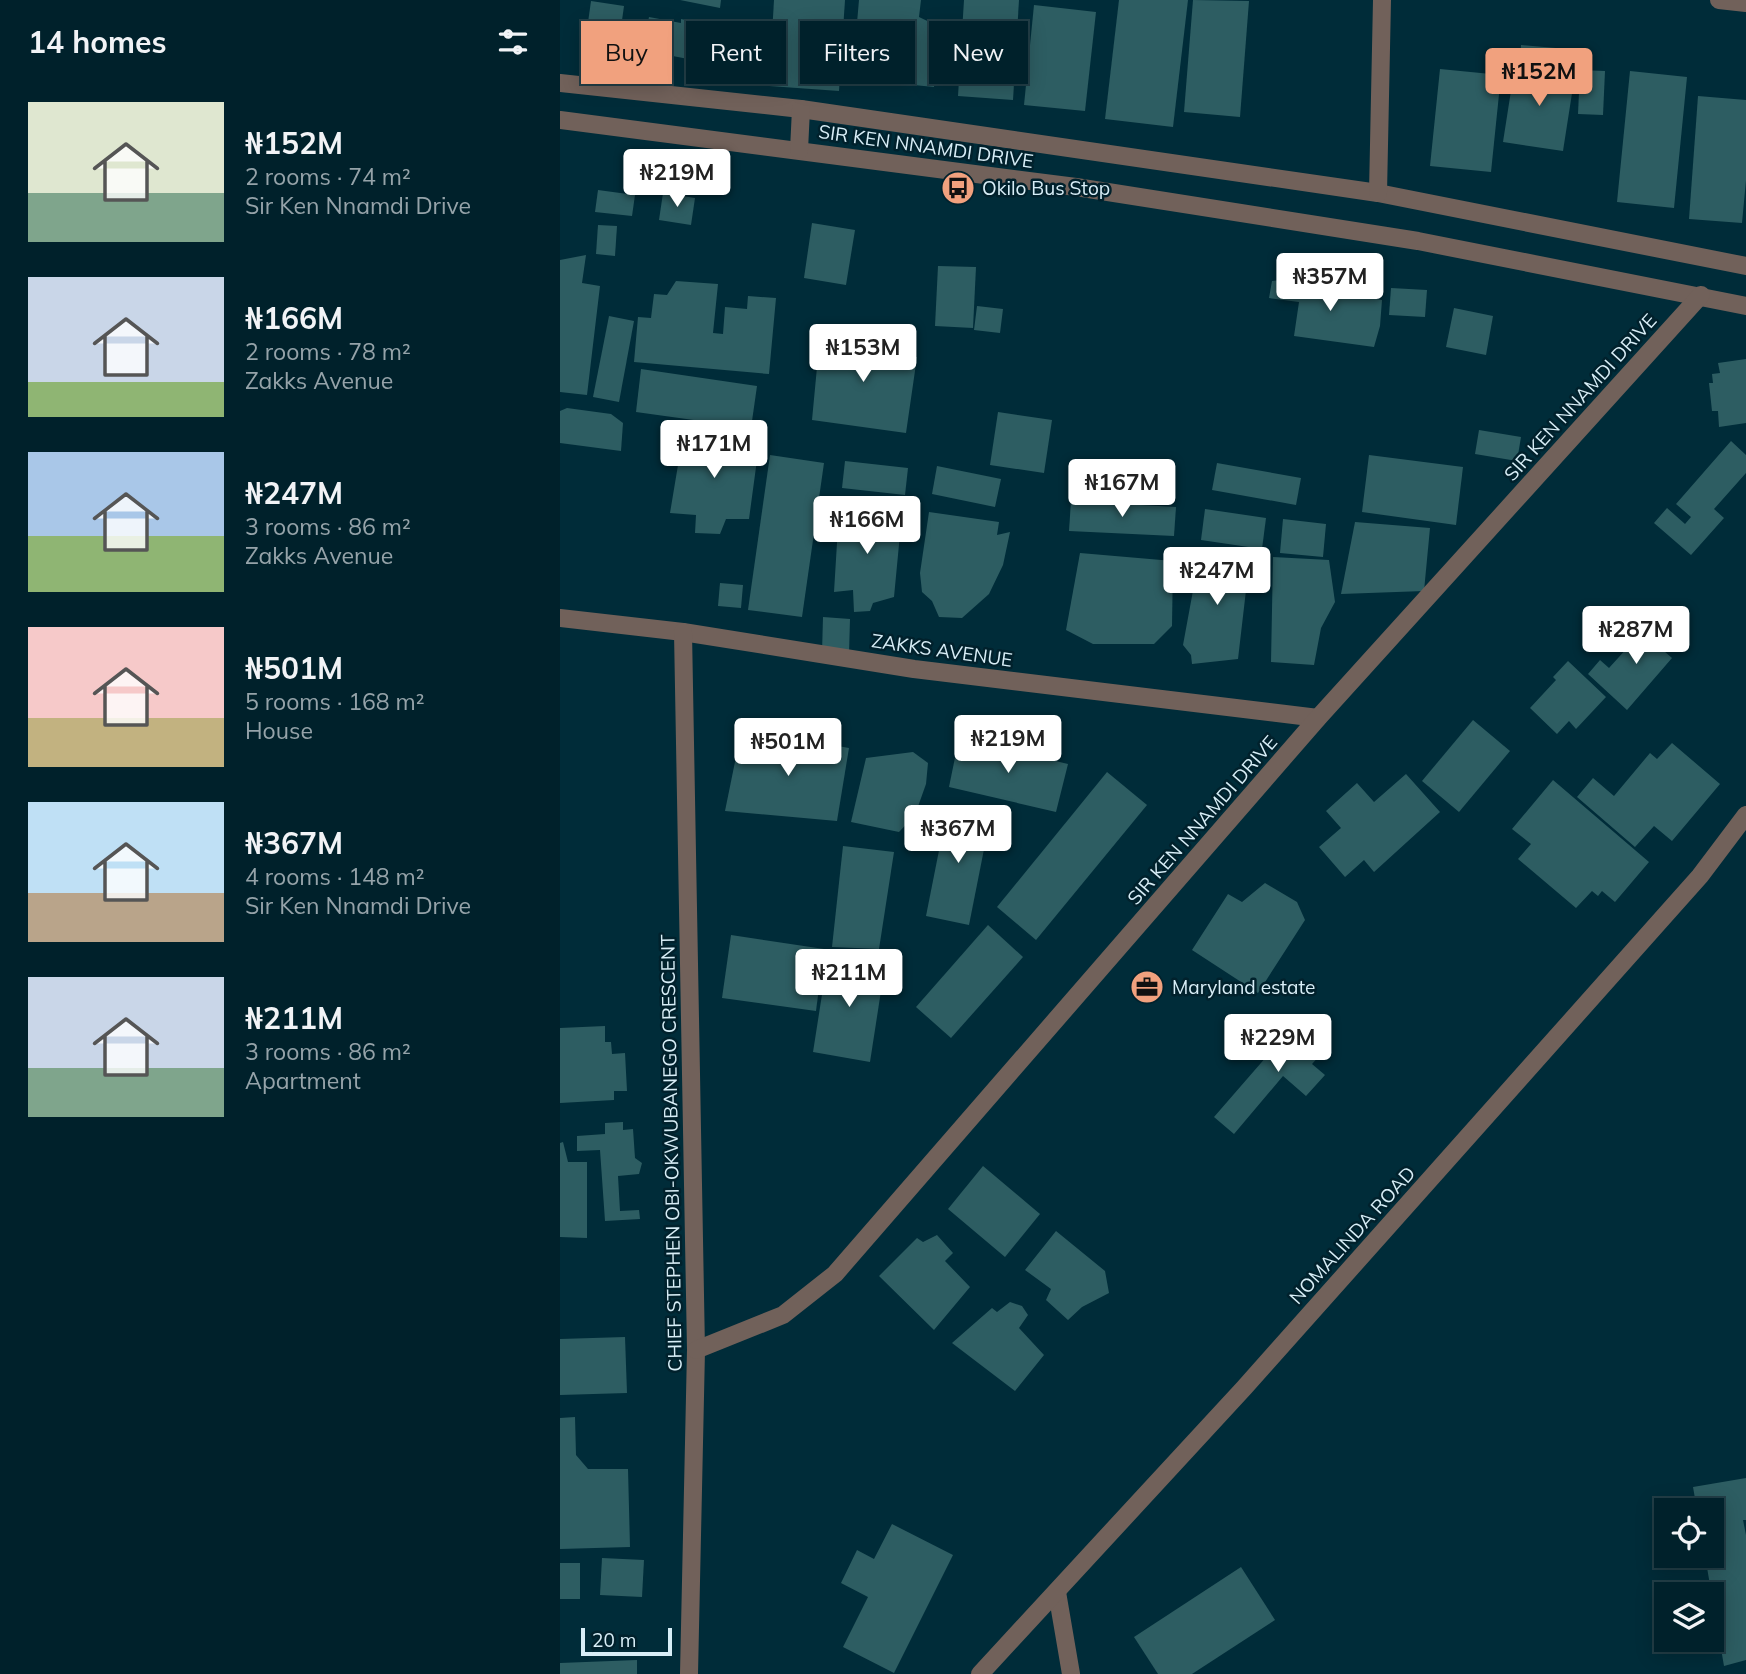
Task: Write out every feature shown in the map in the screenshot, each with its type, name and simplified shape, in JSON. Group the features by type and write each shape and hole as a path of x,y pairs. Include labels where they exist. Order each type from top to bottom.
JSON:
{"street":[{"path":"1378,193 1382,0"},
{"path":"1719,0 1746,3"},
{"name":"SIR KEN NNAMDI DRIVE","path":"560,83 801,109 1378,193 1707,256 1746,266"},
{"path":"799,150 801,109"},
{"name":"SIR KEN NNAMDI DRIVE","path":"560,120 1076,187 1418,241 1701,295"},
{"path":"1701,295 1746,306"},
{"name":"SIR KEN NNAMDI DRIVE","path":"696,1350 783,1315 835,1274 1318,718 1701,295"},
{"name":"ZAKKS AVENUE","path":"560,618 683,632 914,669 1318,718"},
{"name":"CHIEF STEPHEN OBI-OKWUBANEGO CRESCENT","path":"683,632 696,1350 689,1674"},
{"name":"NOMALINDA ROAD","path":"980,1674 1254,1378 1700,876 1746,815"},
{"path":"1056,1592 1071,1674"}],"building":[{"path":"680,0 721,0 720,8"},
{"path":"774,0 845,0 844,21 800,21 800,84 839,84 839,91 769,86 786,84 786,21 773,21"},
{"path":"859,0 921,0 919,17 929,22 929,84 934,84 934,87 903,84 915,84 915,21 857,21"},
{"path":"964,0 1019,0 1018,21 963,21"},
{"path":"1119,0 1188,0 1173,127 1105,119"},
{"path":"1193,0 1249,1 1240,117 1184,112"},
{"path":"591,1 624,6 622,21 588,21"},
{"path":"1034,5 1096,12 1085,111 1024,105"},
{"path":"649,17 670,21 648,21"},
{"path":"681,19 691,21 686,21 686,59 672,56 672,21 681,23"},
{"path":"1521,45 1579,50 1578,70 1520,65"},
{"path":"1515,65 1575,74 1563,151 1503,142"},
{"path":"1440,69 1501,75 1491,172 1430,166"},
{"path":"1580,70 1605,71 1603,115 1578,114"},
{"path":"1630,71 1687,77 1674,208 1617,202"},
{"path":"959,84 1014,84 1013,100 958,96"},
{"path":"1698,96 1746,100 1746,180 1742,223 1689,219"},
{"path":"598,190 635,195 632,216 595,212"},
{"path":"663,193 695,198 691,225 659,220"},
{"path":"812,223 855,230 846,285 804,278"},
{"path":"598,225 617,226 615,256 596,254"},
{"path":"586,255 582,283 600,286 587,395 560,392 560,260"},
{"path":"938,266 976,267 973,328 935,326"},
{"path":"1311,276 1321,290 1382,300 1380,326 1374,347 1294,336 1299,302 1269,298 1272,281"},
{"path":"676,281 718,284 713,333 723,334 725,307 747,309 748,296 776,298 769,374 634,362 638,317 651,318 654,294 667,295"},
{"path":"1391,288 1427,290 1425,317 1389,315"},
{"path":"977,306 1003,309 1000,333 974,330"},
{"path":"1454,308 1493,316 1486,355 1446,347"},
{"path":"609,316 634,321 619,402 593,397"},
{"path":"846,329 883,335 880,355 917,357 906,433 812,420 819,346 834,348"},
{"path":"1746,359 1746,423 1719,427 1718,411 1712,411 1709,383 1713,383 1712,374 1720,373 1718,363"},
{"path":"641,369 757,386 751,428 636,412"},
{"path":"567,408 611,414 623,423 621,451 560,443 560,411"},
{"path":"998,412 1052,420 1044,473 990,465"},
{"path":"684,429 759,445 749,519 726,519 720,534 695,533 696,515 670,513"},
{"path":"1479,430 1521,437 1517,461 1475,454"},
{"path":"1731,441 1746,455 1746,473 1714,509 1724,518 1691,555 1654,523 1667,508 1685,524 1691,517 1676,504"},
{"path":"770,455 824,463 802,617 748,610"},
{"path":"1369,455 1463,467 1456,525 1362,512"},
{"path":"845,461 908,468 905,495 842,488"},
{"path":"1217,463 1301,478 1296,505 1212,490"},
{"path":"937,466 1001,479 995,507 932,494"},
{"path":"1071,501 1176,507 1174,536 1069,531"},
{"path":"1205,509 1266,518 1262,549 1201,540"},
{"path":"839,510 902,513 894,597 873,603 870,611 854,612 853,590 834,592"},
{"path":"929,512 999,522 997,535 1010,532 1003,565 989,594 962,618 939,617 932,601 922,592 920,573"},
{"path":"1283,519 1326,524 1323,557 1280,553"},
{"path":"1355,522 1430,528 1424,591 1341,594"},
{"path":"1201,547 1250,556 1238,659 1192,664 1191,655 1183,645"},
{"path":"1080,553 1173,561 1172,626 1154,644 1093,644 1066,630"},
{"path":"1273,557 1329,560 1335,602 1321,628 1314,665 1271,662"},
{"path":"720,583 743,585 741,608 718,606"},
{"path":"823,617 850,619 849,654 822,653"},
{"path":"1658,620 1677,637 1664,651 1672,658 1627,710 1588,674 1600,660 1609,668 1628,647 1632,650"},
{"path":"1568,661 1606,697 1576,729 1569,721 1557,734 1530,708 1556,680 1553,677"},
{"path":"1473,720 1510,751 1459,812 1422,781"},
{"path":"750,730 849,748 837,821 725,811 737,752"},
{"path":"959,738 1068,764 1056,812 949,787"},
{"path":"1672,743 1720,784 1672,841 1654,826 1635,847 1577,797 1593,778 1614,796 1650,753 1657,759"},
{"path":"913,752 928,763 926,784 915,815 899,832 851,822 866,758"},
{"path":"1107,772 1147,805 1036,940 997,907"},
{"path":"1406,774 1440,812 1374,872 1364,860 1345,877 1319,847 1341,828 1326,811 1357,783 1374,802"},
{"path":"1553,780 1649,862 1615,902 1602,891 1598,896 1592,891 1576,908 1518,859 1531,844 1512,829"},
{"path":"948,805 991,814 969,925 926,916"},
{"path":"843,846 894,852 879,949 832,947"},
{"path":"1265,883 1297,902 1305,920 1258,993 1192,950 1228,894 1242,902"},
{"path":"988,925 1023,957 951,1038 916,1007"},
{"path":"731,935 824,949 816,1011 722,998"},
{"path":"828,956 885,965 870,1062 813,1052"},
{"path":"1300,1018 1330,1044 1312,1064 1325,1075 1306,1096 1283,1076 1234,1134 1214,1117"},
{"path":"605,1026 605,1042 611,1042 612,1054 625,1053 627,1091 614,1091 614,1100 560,1103 560,1028"},
{"path":"623,1122 623,1130 633,1129 635,1158 642,1163 639,1174 618,1176 620,1211 639,1210 640,1219 605,1221 600,1150 577,1151 577,1136 605,1134 605,1123"},
{"path":"563,1142 568,1162 587,1162 587,1238 560,1237 560,1143"},
{"path":"983,1166 1040,1214 1005,1257 948,1209"},
{"path":"1056,1231 1105,1271 1109,1293 1082,1307 1068,1320 1046,1300 1051,1289 1025,1270"},
{"path":"937,1235 953,1253 945,1261 970,1287 934,1330 879,1276 917,1238 923,1242"},
{"path":"1010,1302 1022,1306 1028,1315 1019,1328 1044,1355 1015,1391 952,1343 992,1308 997,1312"},
{"path":"625,1337 627,1393 560,1395 560,1339"},
{"path":"575,1417 576,1455 588,1469 628,1469 630,1547 560,1549 560,1418"},
{"path":"1746,1478 1746,1520 1743,1520 1746,1535 1746,1660 1724,1666 1722,1652 1724,1652 1724,1582 1709,1582 1707,1568 1724,1568 1724,1498 1695,1498 1693,1487"},
{"path":"892,1524 953,1555 894,1673 843,1647 868,1597 841,1583 857,1550 874,1559"},
{"path":"602,1558 644,1560 642,1597 600,1595"},
{"path":"560,1563 580,1563 580,1599 560,1599"},
{"path":"1241,1567 1275,1620 1192,1674 1158,1674 1134,1637"},
{"path":"637,1660 637,1674 560,1674 560,1663"}],"place":[{"name":"Okilo Bus Stop","path":"958,188"},
{"name":"Maryland estate","path":"1147,987"}]}
